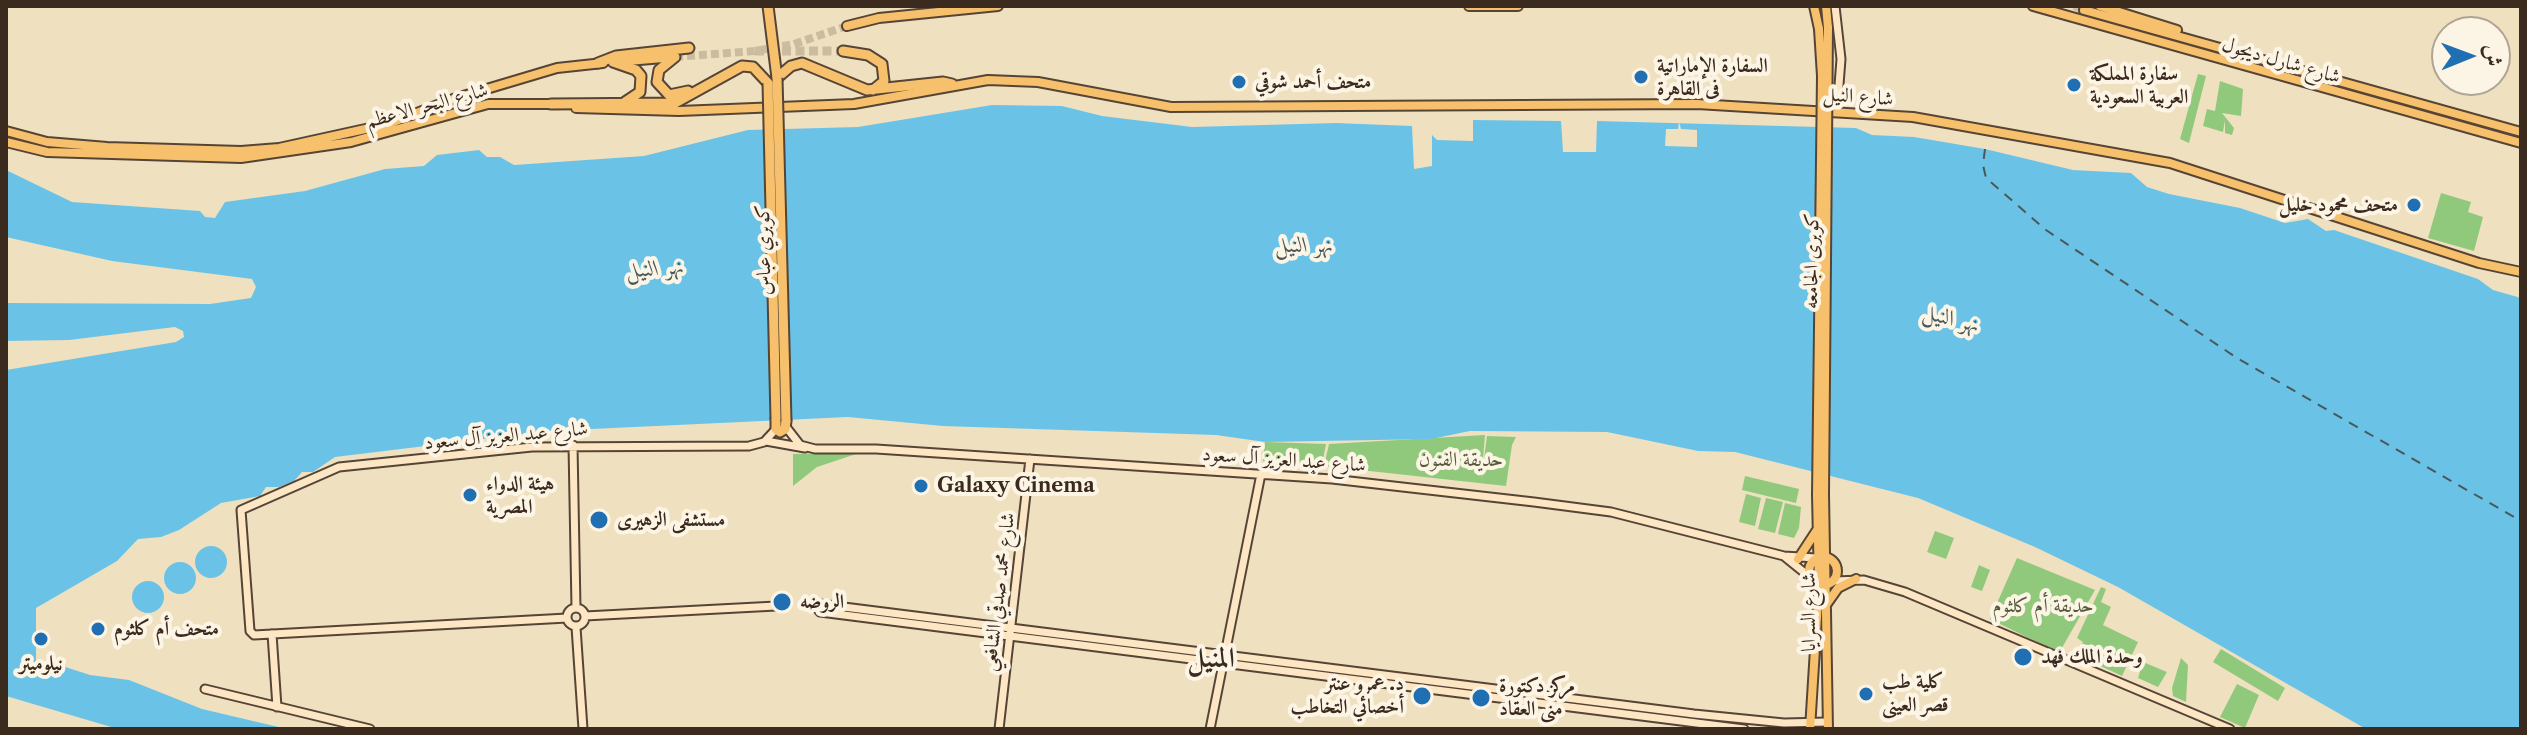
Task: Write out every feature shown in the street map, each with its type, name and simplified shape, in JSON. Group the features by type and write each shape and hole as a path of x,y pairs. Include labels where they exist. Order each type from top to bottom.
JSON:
{"highway":[{"name":"كوبري عباس","path":"768,6 781,424"},
{"path":"598,63 616,56 689,48"},
{"path":"843,51 868,55 882,64 884,81 873,90"},
{"path":"675,57 663,65 657,76 659,88 669,95 681,95 718,76 747,66 772,80 796,64 821,71 861,89 943,82 952,84"},
{"path":"613,62 636,70 641,76 640,92 625,102"},
{"path":"551,104 675,103 718,76"}],"main road":[{"path":"847,26 879,18 998,6"},
{"path":"1469,6 1518,6"},
{"path":"1814,6 1823,29"},
{"path":"1823,29 1826,6"},
{"name":"شارع شارل ديجول","path":"2033,6 2521,143"},
{"name":"شارع شارل ديجول","path":"2100,6 2199,37 2206,44"},
{"name":"شارع شارل ديجول","path":"2084,10 2521,132"},
{"name":"كوبرى الجامعه","path":"1821,494 1823,29"},
{"name":"شارع البحر الاعظم","path":"6,131 47,142 107,147 262,149 353,134 453,99 557,68 675,57"},
{"name":"شارع البحر الاعظم","path":"6,142 47,152 241,158 351,142 506,102 669,111 854,104 952,84 1038,82 1171,107"},
{"path":"453,99 458,112"},
{"name":"شارع النيل","path":"1171,107 1622,103 1837,111 1972,125 2170,163 2479,263 2521,272"},
{"name":"شارع السرايا","path":"1821,494 1818,525 1820,558 1826,584 1828,725"},
{"name":"شارع السرايا","path":"1820,558 1821,494"},
{"path":"1798,559 1818,525"},
{"path":"1820,558 1837,567 1826,584 1811,578 1809,567 1820,558"},
{"path":"1824,609 1838,588 1856,579"},
{"name":"شارع السرايا","path":"1810,725 1826,584"}],"street":[{"path":"1835,6 1841,59 1837,111"},
{"path":"766,441 781,424 794,440 807,448"},
{"name":"شارع عبد العزيز آل سعود","path":"272,634 251,633 242,509 339,467 573,445 749,446 766,441 807,448 1030,459 1382,484 1611,512 1784,556 1820,558"},
{"path":"277,707 272,634 567,618 576,608 573,445"},
{"name":"شارع محمد صدقي الشافعي","path":"999,729 1030,459"},
{"path":"1210,729 1261,474"},
{"name":"شارع عبد العزيز آل سعود","path":"1784,556 1811,578"},
{"path":"1826,584 1856,579 1922,599 2230,729"},
{"path":"1010,632 820,612 816,607 820,604 1744,729"},
{"path":"576,608 585,616 776,606"},
{"path":"576,627 583,623 585,616"},
{"path":"567,618 576,627 583,729"},
{"path":"1222,660 1785,726 1828,725"},
{"path":"205,689 370,729"}],"green space":[{"path":"2198,74 2206,76 2189,143 2180,139"},
{"path":"2220,81 2243,89 2241,116 2222,113 2234,128 2232,135 2225,133 2225,120 2223,132 2203,126 2207,109 2215,111"},
{"path":"2441,193 2471,202 2468,212 2483,217 2474,251 2428,238"},
{"name":"حديقة الفنون","path":"1485,435 1481,481 1487,436 1516,437 1506,486 1324,466 1329,444"},
{"path":"1265,442 1326,444 1322,465 1263,461"},
{"path":"862,452 817,467 793,486 793,454"},
{"path":"1745,476 1799,489 1796,503 1742,490"},
{"path":"1746,494 1761,498 1755,526 1739,522"},
{"path":"1766,498 1783,502 1775,533 1758,529"},
{"path":"1785,503 1801,507 1799,528 1794,538 1778,534"},
{"path":"1935,531 1954,538 1946,559 1927,552"},
{"name":"حديقة أم كلثوم","path":"2017,558 2095,590 2059,653 1990,619"},
{"path":"1979,565 1990,570 1982,591 1971,587"},
{"path":"2101,587 2106,589 2101,602 2111,607 2103,625 2138,642 2122,676 2077,655 2083,642 2077,638"},
{"path":"2221,649 2285,688 2278,701 2213,662"},
{"path":"2181,658 2188,665 2186,702 2173,696 2172,688"},
{"path":"2143,662 2167,672 2158,687 2138,678"},
{"path":"2237,684 2259,695 2245,728 2220,717"}],"water":[{"name":"نهر النيل","path":"992,105 1062,106 1102,116 1192,127 1336,123 1412,126 1414,169 1432,166 1432,135 1437,140 1473,141 1473,120 1561,121 1563,152 1596,152 1597,121 1856,128 1872,135 1914,137 1985,149 2073,170 2131,173 2147,187 2169,194 2240,208 2285,223 2308,219 2326,231 2334,230 2478,279 2493,290 2521,298 2521,729 2366,729 2118,587 2035,547 1918,498 1735,452 1698,451 1607,432 1470,431 1431,439 1265,442 1216,435 943,426 848,417 549,431 335,457 313,472 302,472 294,481 279,487 266,487 260,496 221,503 179,530 161,537 138,539 117,561 36,608 36,666 47,667 50,662 90,675 129,680 202,709 287,729 118,729 6,696 6,370 176,342 184,337 183,331 175,327 69,340 6,341 6,303 210,304 251,298 256,287 252,279 112,261 6,237 6,170 72,202 200,211 205,217 215,218 225,202 305,191 385,169 424,166 437,155 479,150 487,157 500,157 514,165 644,156 748,130 858,127"},
{"path":"211,546 222,551 227,562 222,573 211,578 200,573 195,562 200,551"},
{"path":"180,562 191,567 196,578 191,589 180,594 169,589 164,578 169,567"},
{"path":"148,581 159,586 164,597 159,608 148,613 137,608 132,597 137,586"}],"pier":[{"path":"1679,122 1681,129 1697,130 1697,147 1665,146 1666,129 1678,129"},
{"path":"1563,127 1566,127 1566,148 1593,148 1593,127 1596,127 1596,151 1563,151"}],"ferry route":[{"path":"1985,149 1983,165 1986,178 2046,230 2237,358 2521,521"}],"tunnel":[{"path":"2074,6 2084,10"},
{"path":"675,57 755,51 794,44 847,26"},
{"path":"755,51 843,51"}],"place":[{"name":"السفارة الإماراتية فى القاهرة","path":"1641,77"},
{"name":"متحف أحمد شوقي","path":"1239,82"},
{"name":"سفارة المملكة العربية السعودية","path":"2074,85"},
{"name":"متحف محمود خليل","path":"2414,205"},
{"name":"Galaxy Cinema","path":"921,486"},
{"name":"هيئة الدواء المصرية","path":"470,495"},
{"name":"مستشفى الزهيرى","path":"599,520"},
{"name":"الروضه","path":"782,602"},
{"name":"متحف أم كلثوم","path":"98,629"},
{"name":"نيلوميتر","path":"41,639"},
{"name":"وحدة الملك فهد","path":"2023,657"},
{"name":"كلية طب قصر العينى","path":"1866,694"},
{"name":"د. عمرو عنتر أخصائي التخاطب","path":"1422,696"},
{"name":"مركز دكتورة منى العقاد","path":"1481,698"}],"district":[{"name":"المنيل","path":"1211,659"}]}
